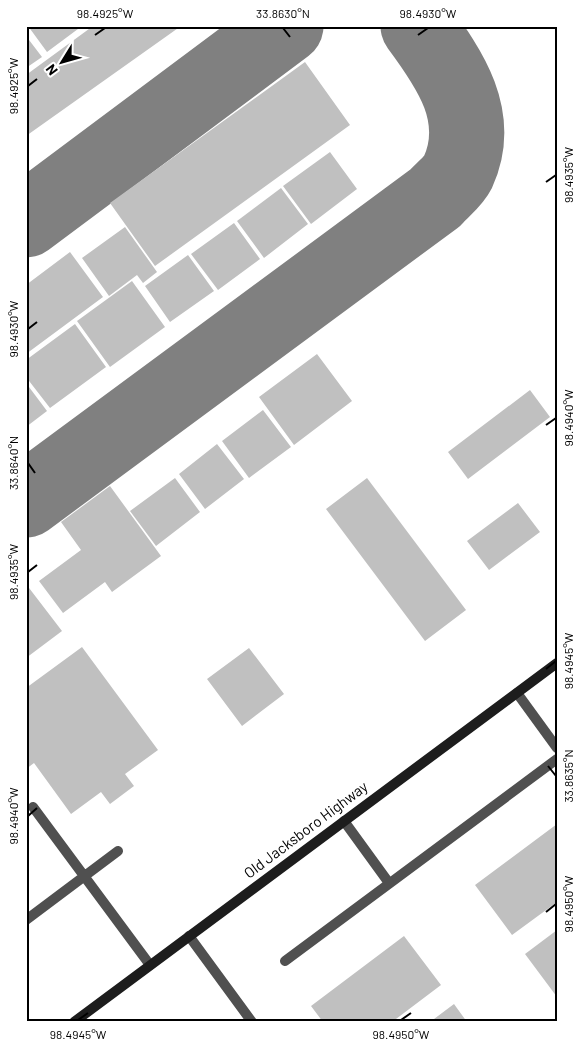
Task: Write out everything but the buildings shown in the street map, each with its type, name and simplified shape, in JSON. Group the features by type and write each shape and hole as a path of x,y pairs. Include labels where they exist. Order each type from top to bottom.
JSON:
{"main road":[{"name":"Old Jacksboro Highway","path":"74,1022 557,663"}],"street":[{"path":"517,693 557,748"},
{"path":"285,961 557,759"},
{"path":"33,807 150,965"},
{"path":"344,821 389,883"},
{"path":"26,920 118,851"},
{"path":"189,936 252,1022"}],"taxiway":[{"path":"26,220 286,26"},
{"path":"26,500 435,198 453,179 458,172 465,152 467,132 465,113 451,77 418,26"}]}
